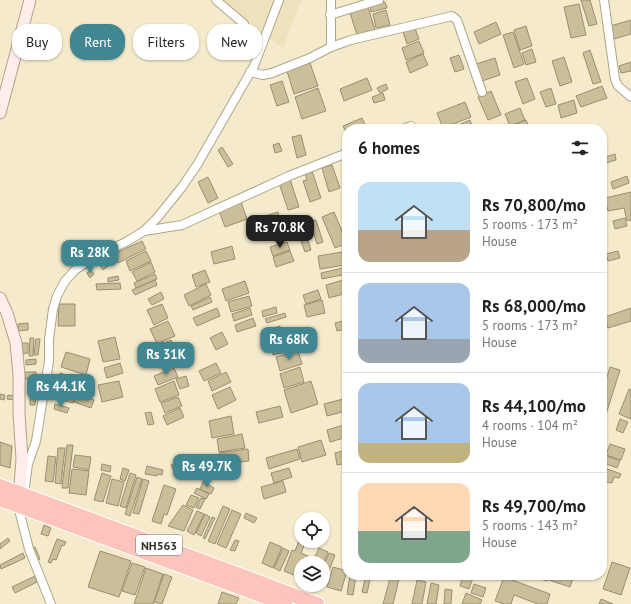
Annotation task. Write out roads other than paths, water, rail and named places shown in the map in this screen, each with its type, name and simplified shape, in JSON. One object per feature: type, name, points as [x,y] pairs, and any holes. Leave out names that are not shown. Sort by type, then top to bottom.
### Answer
[{"type":"highway","name":"NH563","points":[[0,486],[21,498],[284,604]]},
{"type":"highway","name":"NH563","points":[[0,499],[21,498],[317,604]]},
{"type":"street","points":[[0,113],[30,0]]},
{"type":"street","points":[[216,0],[244,24]]},
{"type":"street","points":[[21,498],[28,464],[36,441],[49,361],[49,339],[53,309],[57,296],[65,282],[75,270],[94,257],[126,242],[144,231],[157,218],[182,187],[197,165],[250,72],[279,0]]},
{"type":"street","points":[[330,47],[331,0]]},
{"type":"street","points":[[330,15],[380,0]]},
{"type":"street","points":[[604,0],[615,79],[618,86],[631,97]]},
{"type":"street","points":[[250,72],[263,75],[272,73],[310,58],[330,47],[351,40],[452,16],[457,20],[482,92]]},
{"type":"street","points":[[144,231],[182,225],[289,176],[342,155]]},
{"type":"street","points":[[0,298],[7,313],[16,343],[19,375],[19,413],[22,459],[20,480],[21,498],[29,549],[51,604]]}]
